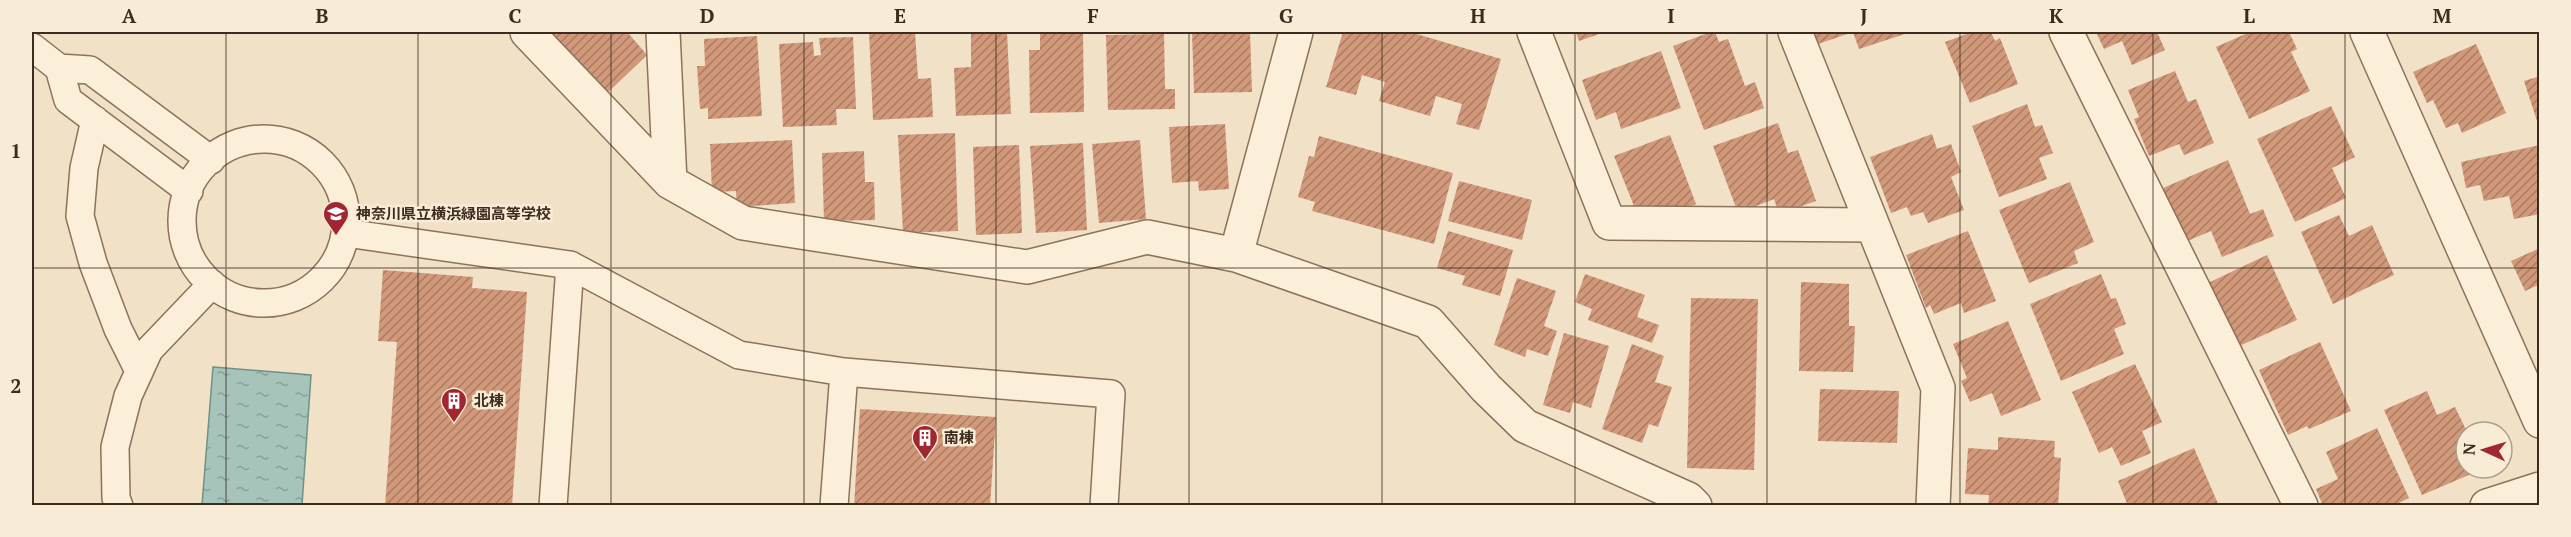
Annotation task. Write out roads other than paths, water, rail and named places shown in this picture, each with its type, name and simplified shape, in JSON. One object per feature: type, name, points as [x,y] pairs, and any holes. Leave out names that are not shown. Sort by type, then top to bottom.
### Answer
[{"type":"street","points":[[527,32],[670,182],[743,223],[1027,267],[1147,237],[1236,255],[1428,322],[1486,388],[1525,426],[1688,500],[1695,506]]},
{"type":"street","points":[[663,32],[670,182]]},
{"type":"street","points":[[1236,255],[1296,32]]},
{"type":"street","points":[[1534,32],[1610,223],[1872,225]]},
{"type":"street","points":[[1795,32],[1938,388],[1933,506]]},
{"type":"street","points":[[2066,32],[2301,506]]},
{"type":"street","points":[[2375,34],[2540,421]]},
{"type":"street","points":[[2487,506],[2540,489]]},
{"type":"lane","points":[[32,46],[59,68],[68,100],[189,191]]},
{"type":"lane","points":[[59,68],[90,70],[211,160]]},
{"type":"lane","points":[[94,120],[84,168],[80,216],[93,263],[118,329],[139,371]]},
{"type":"lane","points":[[275,139],[302,147],[318,158],[340,188],[347,216],[346,233],[331,271],[306,293],[273,304],[243,302],[219,291],[193,265],[183,238],[182,212],[189,191],[193,179],[220,151],[244,140],[275,139]]},
{"type":"lane","points":[[346,233],[570,265],[739,355],[844,372],[1111,394],[1104,506]]},
{"type":"lane","points":[[554,506],[570,265]]},
{"type":"lane","points":[[119,506],[116,498],[115,447],[128,396],[149,350],[212,284]]},
{"type":"lane","points":[[834,506],[844,372]]},
{"type":"water","points":[[213,367],[311,375],[302,505],[202,505]]},
{"type":"place","name":"神奈川県立横浜緑園高等学校","points":[[336,237]]},
{"type":"place","name":"北棟","points":[[454,424]]},
{"type":"place","name":"南棟","points":[[925,461]]}]
